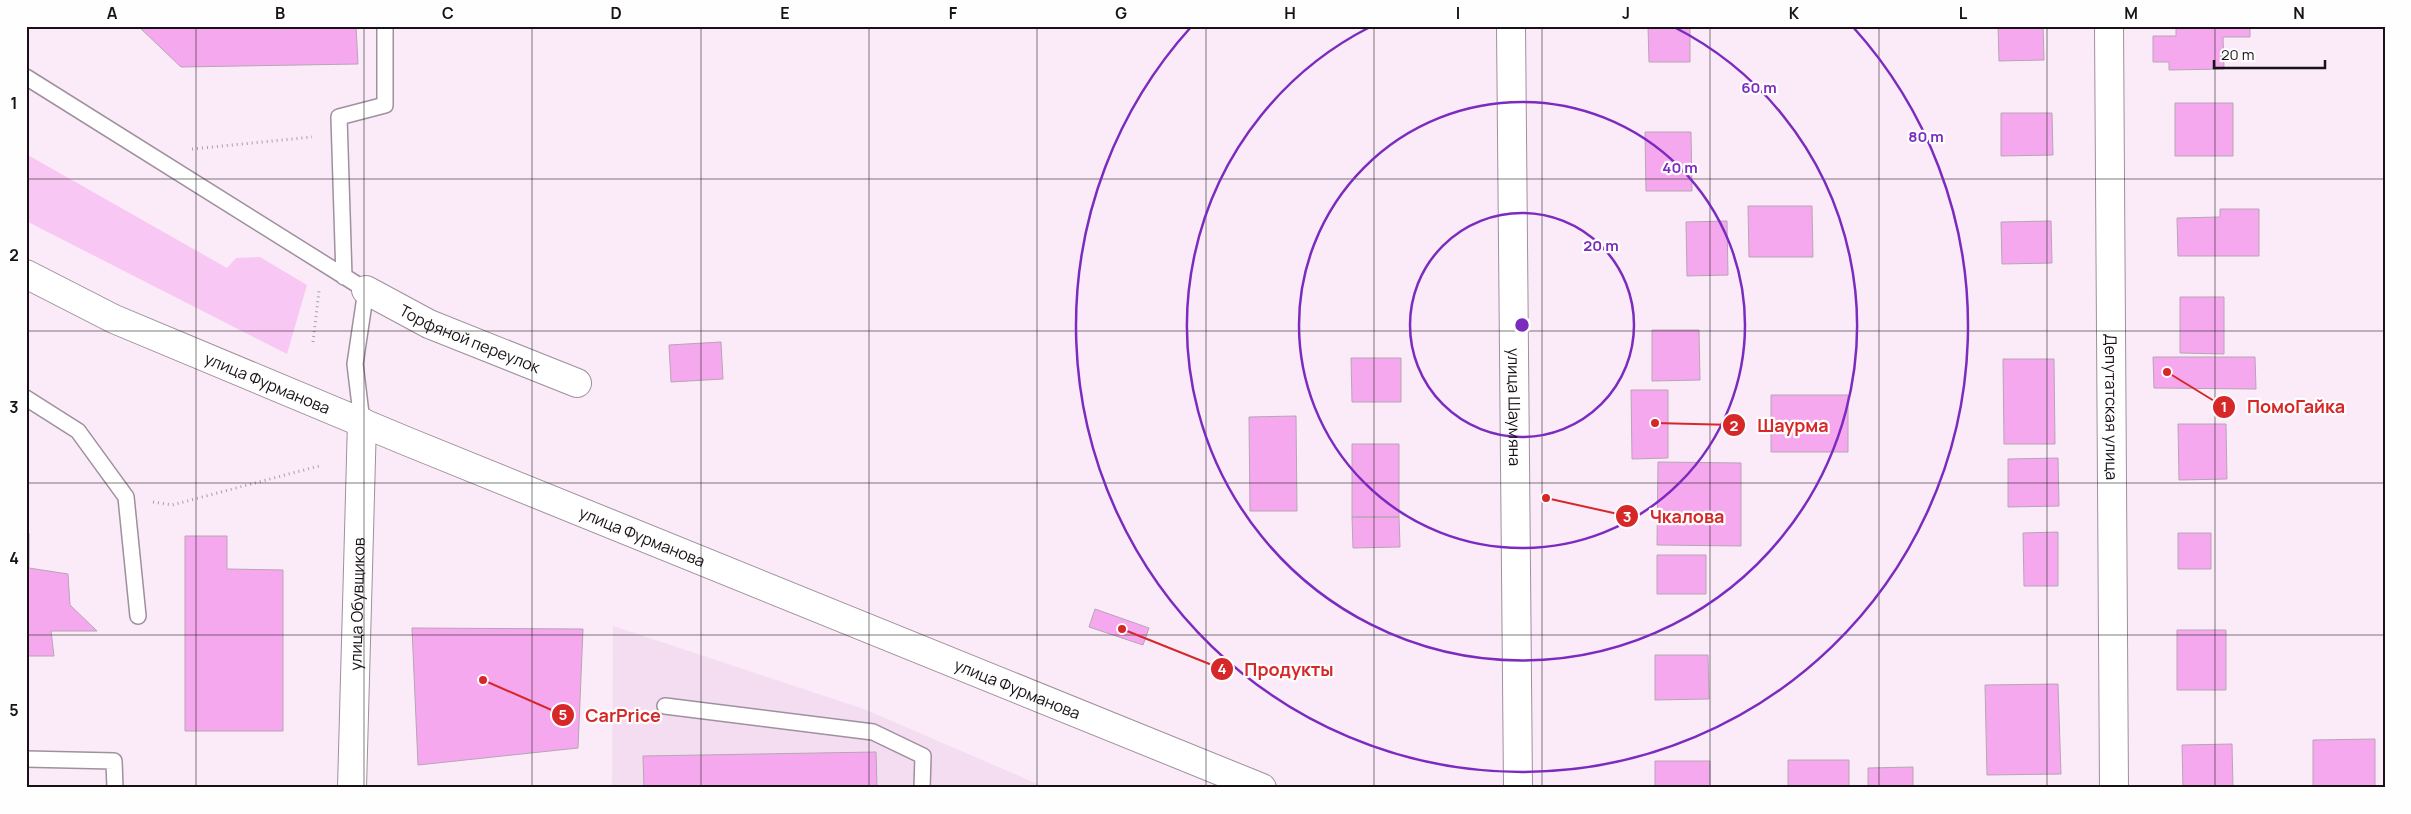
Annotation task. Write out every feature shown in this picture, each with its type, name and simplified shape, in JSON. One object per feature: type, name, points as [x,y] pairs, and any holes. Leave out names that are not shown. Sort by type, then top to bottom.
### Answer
[{"type":"street","name":"улица Шаумяна","points":[[1511,26],[1518,788]]},
{"type":"street","name":"Депутатская улица","points":[[2109,26],[2114,788]]},
{"type":"street","name":"улица Фурманова","points":[[26,274],[114,319],[362,422],[1262,788]]},
{"type":"street","name":"Торфяной переулок","points":[[355,283],[429,324],[577,383]]},
{"type":"street","name":"улица Обувщиков","points":[[352,788],[362,422]]},
{"type":"lane","points":[[362,422],[356,364],[355,283],[339,118],[386,105],[385,26]]},
{"type":"lane","points":[[26,77],[355,283]]},
{"type":"lane","points":[[26,398],[78,431],[126,497],[138,616]]},
{"type":"lane","points":[[665,706],[873,732],[924,756],[922,788]]},
{"type":"lane","points":[[26,759],[114,761],[115,788]]},
{"type":"path","points":[[191,149],[340,134]]},
{"type":"path","points":[[126,497],[172,505],[319,466]]},
{"type":"shaded area","points":[[26,154],[227,268],[236,258],[260,257],[307,285],[287,354],[26,221]]},
{"type":"shaded area","points":[[613,626],[864,709],[1047,788],[612,788]]},
{"type":"building","points":[[138,26],[356,26],[358,64],[181,67]]},
{"type":"building","points":[[1648,26],[1690,26],[1690,62],[1649,62]]},
{"type":"building","points":[[1998,26],[2043,26],[2044,60],[1999,61]]},
{"type":"building","points":[[2176,26],[2250,26],[2250,37],[2223,37],[2224,69],[2169,70],[2169,62],[2153,62],[2153,36],[2176,36]]},
{"type":"building","points":[[2175,103],[2233,103],[2233,156],[2175,156]]},
{"type":"building","points":[[2001,113],[2052,113],[2053,155],[2001,156]]},
{"type":"building","points":[[1645,132],[1691,132],[1692,191],[1646,191]]},
{"type":"building","points":[[1748,206],[1812,206],[1813,257],[1749,257]]},
{"type":"building","points":[[2220,209],[2259,209],[2259,256],[2178,256],[2177,218],[2220,217]]},
{"type":"building","points":[[1727,221],[1728,275],[1687,276],[1686,222]]},
{"type":"building","points":[[2051,221],[2052,263],[2002,264],[2001,222]]},
{"type":"building","points":[[2180,297],[2224,297],[2224,354],[2180,353]]},
{"type":"building","points":[[1652,330],[1699,330],[1700,380],[1652,381]]},
{"type":"building","points":[[721,342],[723,379],[671,382],[669,345]]},
{"type":"building","points":[[2153,357],[2255,357],[2256,389],[2154,388]]},
{"type":"building","points":[[1351,358],[1401,358],[1401,402],[1352,402]]},
{"type":"building","points":[[2003,359],[2054,359],[2055,444],[2004,444]]},
{"type":"building","points":[[1631,390],[1668,390],[1668,458],[1632,459]]},
{"type":"building","points":[[1771,395],[1848,395],[1848,452],[1771,452]]},
{"type":"building","points":[[1296,416],[1297,511],[1250,511],[1249,417]]},
{"type":"building","points":[[2178,424],[2226,424],[2227,479],[2179,480]]},
{"type":"building","points":[[1352,444],[1399,444],[1399,517],[1352,517]]},
{"type":"building","points":[[2058,458],[2059,506],[2008,507],[2008,459]]},
{"type":"building","points":[[1658,462],[1741,463],[1741,546],[1657,545]]},
{"type":"building","points":[[1352,517],[1399,517],[1400,547],[1353,548]]},
{"type":"building","points":[[2058,532],[2058,586],[2024,586],[2023,533]]},
{"type":"building","points":[[26,533],[29,533],[29,568],[68,574],[70,605],[97,631],[51,631],[54,656],[26,656]]},
{"type":"building","points":[[2178,533],[2211,533],[2211,569],[2178,569]]},
{"type":"building","points":[[185,536],[227,536],[227,569],[283,570],[283,731],[185,731]]},
{"type":"building","points":[[1657,555],[1706,555],[1706,594],[1657,594]]},
{"type":"building","points":[[1095,609],[1149,628],[1143,645],[1089,627]]},
{"type":"building","points":[[412,628],[583,629],[578,748],[418,765]]},
{"type":"building","points":[[2177,630],[2226,630],[2226,690],[2177,690]]},
{"type":"building","points":[[1655,655],[1708,655],[1709,699],[1655,700]]},
{"type":"building","points":[[2058,684],[2061,774],[1987,775],[1985,685]]},
{"type":"building","points":[[2375,739],[2375,788],[2313,788],[2313,740]]},
{"type":"building","points":[[2232,744],[2233,788],[2183,788],[2182,745]]},
{"type":"building","points":[[876,752],[877,788],[644,788],[643,756]]},
{"type":"building","points":[[1788,760],[1849,760],[1849,788],[1788,788]]},
{"type":"building","points":[[1655,761],[1710,761],[1710,788],[1655,788]]},
{"type":"building","points":[[1913,767],[1913,788],[1868,788],[1868,768]]},
{"type":"place","name":"ПомоГайка","points":[[2167,372]]},
{"type":"place","name":"Шаурма","points":[[1655,423]]},
{"type":"place","name":"Чкалова","points":[[1546,498]]},
{"type":"place","name":"Продукты","points":[[1122,629]]},
{"type":"place","name":"CarPrice","points":[[483,680]]}]
